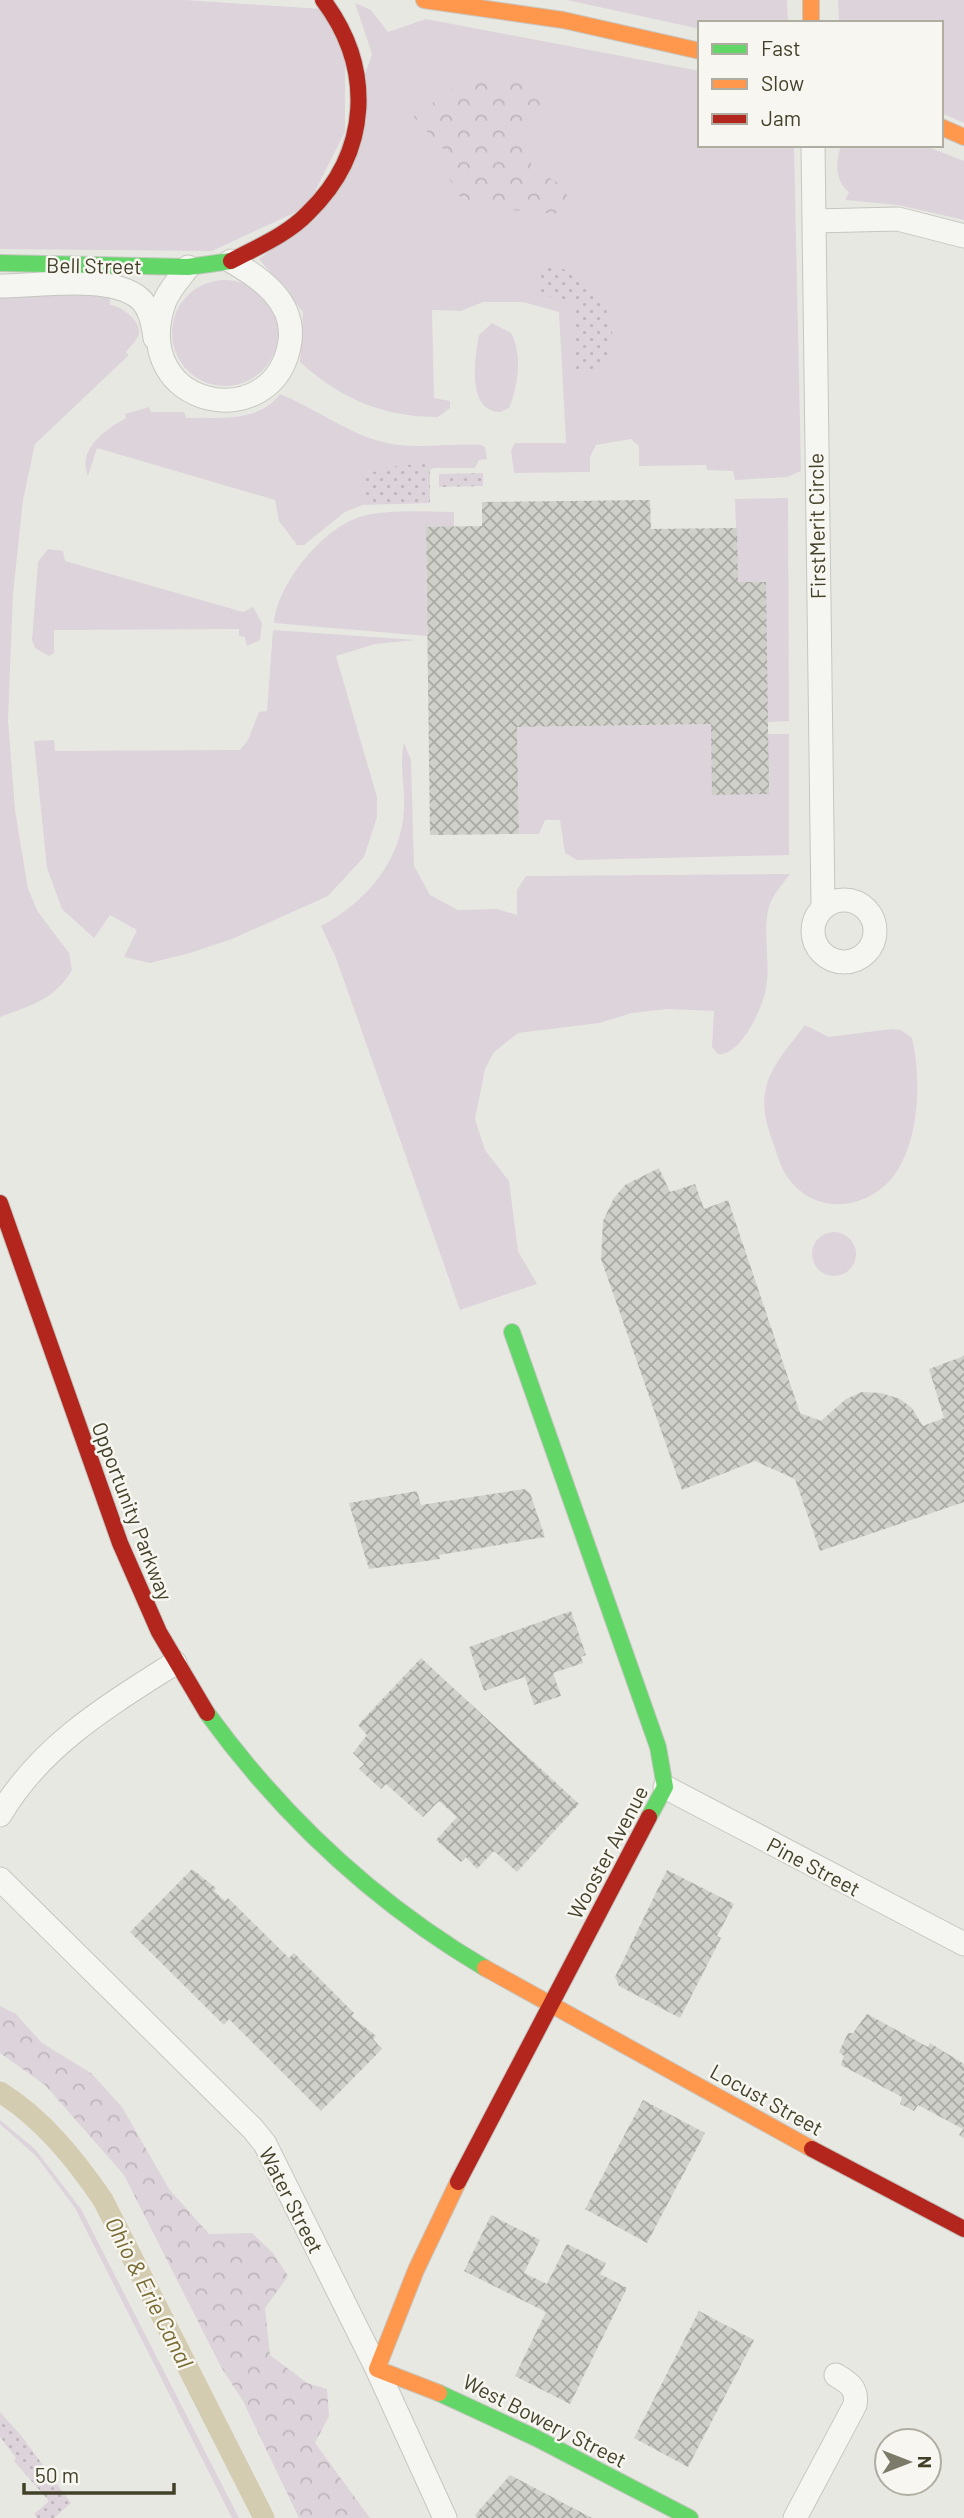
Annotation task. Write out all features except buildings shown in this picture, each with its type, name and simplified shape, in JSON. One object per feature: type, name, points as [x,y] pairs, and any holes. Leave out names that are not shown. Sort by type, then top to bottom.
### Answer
[{"type":"main road","points":[[231,261],[293,227],[308,214],[334,182],[350,151],[358,120],[358,74],[337,15],[323,0]]},
{"type":"main road","points":[[424,0],[481,5],[633,32],[698,50]]},
{"type":"main road","points":[[811,0],[811,21]]},
{"type":"main road","points":[[943,128],[964,137]]},
{"type":"main road","name":"Bell Street","points":[[0,263],[188,267],[231,261]]},
{"type":"main road","name":"Opportunity Parkway","points":[[0,1203],[113,1530],[175,1663],[242,1758],[311,1834],[377,1891],[449,1945],[551,2005]]},
{"type":"main road","name":"Wooster Avenue","points":[[377,2370],[422,2258],[665,1787],[658,1746],[512,1332]]},
{"type":"main road","name":"Locust Street","points":[[551,2005],[755,2119],[964,2230]]},
{"type":"main road","name":"West Bowery Street","points":[[377,2370],[435,2389],[486,2412],[690,2518]]},
{"type":"street","name":"FirstMerit Circle","points":[[813,147],[822,907]]},
{"type":"street","points":[[814,221],[898,219],[964,236]]},
{"type":"street","name":"Bell Street","points":[[0,286],[76,284],[118,288],[140,299],[151,315],[156,343],[169,373],[181,385],[195,394],[214,400],[251,396],[278,376],[286,361],[290,338],[285,308],[257,275],[231,261]]},
{"type":"street","points":[[156,343],[164,301],[188,267]]},
{"type":"street","points":[[0,1815],[27,1776],[73,1731],[175,1663]]},
{"type":"street","name":"Pine Street","points":[[665,1787],[964,1944]]},
{"type":"street","name":"Water Street","points":[[0,1879],[253,2129],[275,2160],[377,2370],[444,2518]]},
{"type":"street","points":[[795,2518],[855,2405],[856,2392],[836,2375]]},
{"type":"green space","points":[[0,0],[185,0],[322,9],[345,57],[345,132],[307,207],[212,251],[0,249]]},
{"type":"green space","points":[[567,0],[787,0],[788,21],[698,21],[698,29]]},
{"type":"green space","points":[[838,0],[964,0],[964,123],[943,114],[943,21],[839,21]]},
{"type":"green space","points":[[355,3],[371,10],[388,32],[426,19],[698,71],[698,147],[794,147],[801,471],[787,477],[735,480],[733,471],[707,470],[706,465],[639,466],[639,446],[631,439],[596,445],[590,457],[590,472],[514,473],[511,450],[515,443],[566,443],[559,312],[523,302],[483,302],[461,311],[432,310],[434,398],[450,401],[450,408],[438,417],[399,414],[364,403],[331,386],[300,362],[303,312],[259,259],[317,217],[372,54]]},
{"type":"green space","points":[[475,79],[531,79],[544,85],[541,106],[520,125],[521,137],[526,156],[531,163],[544,175],[564,186],[569,202],[555,214],[466,206],[450,180],[444,150],[414,117],[414,112],[422,111],[454,87]]},
{"type":"green space","points":[[841,147],[928,147],[964,161],[964,220],[898,205],[845,200],[849,192],[839,177]]},
{"type":"green space","points":[[543,268],[575,273],[588,283],[607,310],[612,341],[608,354],[598,366],[581,373],[573,369],[576,303],[540,294],[535,274]]},
{"type":"green space","points":[[225,280],[245,284],[263,295],[274,313],[278,333],[274,353],[263,371],[245,382],[225,386],[205,382],[187,371],[176,353],[172,333],[176,313],[187,295],[205,284]]},
{"type":"green space","points":[[0,292],[109,293],[110,305],[129,314],[139,332],[126,352],[129,355],[35,444],[23,500],[13,594],[8,720],[15,810],[28,889],[38,912],[69,953],[72,970],[50,995],[0,1017]]},
{"type":"green space","points":[[492,323],[511,333],[518,361],[517,380],[509,408],[500,412],[489,410],[482,403],[475,381],[479,335]]},
{"type":"green space","points":[[280,394],[367,437],[409,446],[481,445],[485,447],[487,459],[479,460],[475,468],[434,468],[434,463],[366,474],[366,501],[363,505],[345,512],[304,545],[297,545],[279,521],[275,500],[97,448],[88,476],[86,457],[90,449],[110,428],[126,418],[125,414],[149,407],[151,412],[184,412],[186,418],[225,418],[261,410]]},
{"type":"green space","points":[[434,463],[434,468],[430,470],[430,503],[363,505],[366,501],[366,474],[396,466]]},
{"type":"green space","points":[[483,473],[483,486],[439,487],[439,474]]},
{"type":"green space","points":[[788,498],[789,721],[768,722],[738,582],[735,499]]},
{"type":"green space","points":[[385,512],[454,512],[454,527],[426,527],[427,636],[274,623],[277,608],[293,575],[318,544],[333,531],[363,516]]},
{"type":"green space","points":[[48,549],[63,551],[65,561],[243,612],[253,607],[262,623],[260,640],[247,646],[245,637],[239,636],[239,629],[54,630],[54,653],[49,656],[35,648],[32,640],[38,562]]},
{"type":"green space","points":[[273,630],[416,640],[375,644],[336,656],[377,797],[377,817],[364,857],[328,896],[232,939],[150,963],[124,957],[137,930],[110,915],[94,938],[62,909],[47,868],[34,741],[54,740],[55,751],[240,750],[248,740],[259,712],[267,711]]},
{"type":"green space","points":[[711,724],[768,734],[789,734],[789,855],[577,860],[565,853],[560,820],[545,820],[539,834],[519,834],[517,727]]},
{"type":"green space","points":[[404,743],[411,760],[414,866],[430,895],[458,910],[497,909],[517,915],[517,890],[526,876],[790,874],[769,907],[764,998],[749,1030],[734,1048],[726,1053],[718,1054],[712,1047],[714,1011],[668,1009],[632,1013],[599,1023],[518,1033],[494,1052],[485,1069],[475,1119],[485,1150],[509,1181],[518,1251],[537,1284],[460,1310],[336,958],[321,926],[366,893],[388,863],[396,846],[404,808]]},
{"type":"green space","points":[[805,1025],[829,1037],[891,1029],[901,1030],[912,1038],[917,1070],[917,1104],[911,1138],[899,1168],[889,1181],[864,1199],[834,1204],[805,1194],[792,1183],[781,1165],[767,1124],[764,1103],[772,1071]]},
{"type":"green space","points":[[834,1232],[850,1238],[856,1254],[850,1270],[834,1276],[818,1270],[812,1254],[818,1238]]},
{"type":"green space","points":[[0,2006],[16,2014],[42,2043],[91,2073],[122,2107],[169,2189],[209,2234],[252,2233],[273,2253],[288,2276],[265,2308],[270,2355],[307,2383],[327,2389],[329,2416],[315,2443],[370,2518],[299,2518],[243,2401],[221,2367],[124,2175],[45,2085],[0,2053]]},
{"type":"green space","points":[[0,2120],[35,2149],[81,2209],[239,2518],[232,2518],[75,2208],[36,2156],[0,2124]]},
{"type":"green space","points":[[0,2412],[20,2434],[71,2503],[54,2518],[37,2518],[34,2514],[49,2501],[14,2461],[16,2458],[0,2437]]},
{"type":"waterway","name":"Ohio & Erie Canal","points":[[0,2092],[44,2127],[103,2200],[264,2518]]},
{"type":"traffic: fast","points":[[0,263],[188,267],[231,261]]},
{"type":"traffic: fast","points":[[512,1332],[658,1747],[665,1787],[649,1817]]},
{"type":"traffic: fast","points":[[207,1713],[267,1787],[333,1855],[406,1915],[485,1968]]},
{"type":"traffic: fast","points":[[439,2393],[536,2438],[690,2518]]},
{"type":"traffic: slow","points":[[424,0],[563,20],[698,51]]},
{"type":"traffic: slow","points":[[811,0],[811,21]]},
{"type":"traffic: slow","points":[[943,128],[964,137]]},
{"type":"traffic: slow","points":[[485,1968],[812,2149]]},
{"type":"traffic: slow","points":[[439,2393],[377,2369],[416,2270],[458,2182]]},
{"type":"traffic: jam","points":[[231,261],[281,234],[308,213],[329,189],[344,164],[354,137],[358,109],[357,81],[351,53],[340,26],[323,0]]},
{"type":"traffic: jam","points":[[0,1203],[120,1543],[159,1632],[207,1713]]},
{"type":"traffic: jam","points":[[458,2182],[649,1817]]},
{"type":"traffic: jam","points":[[812,2149],[964,2229]]}]
